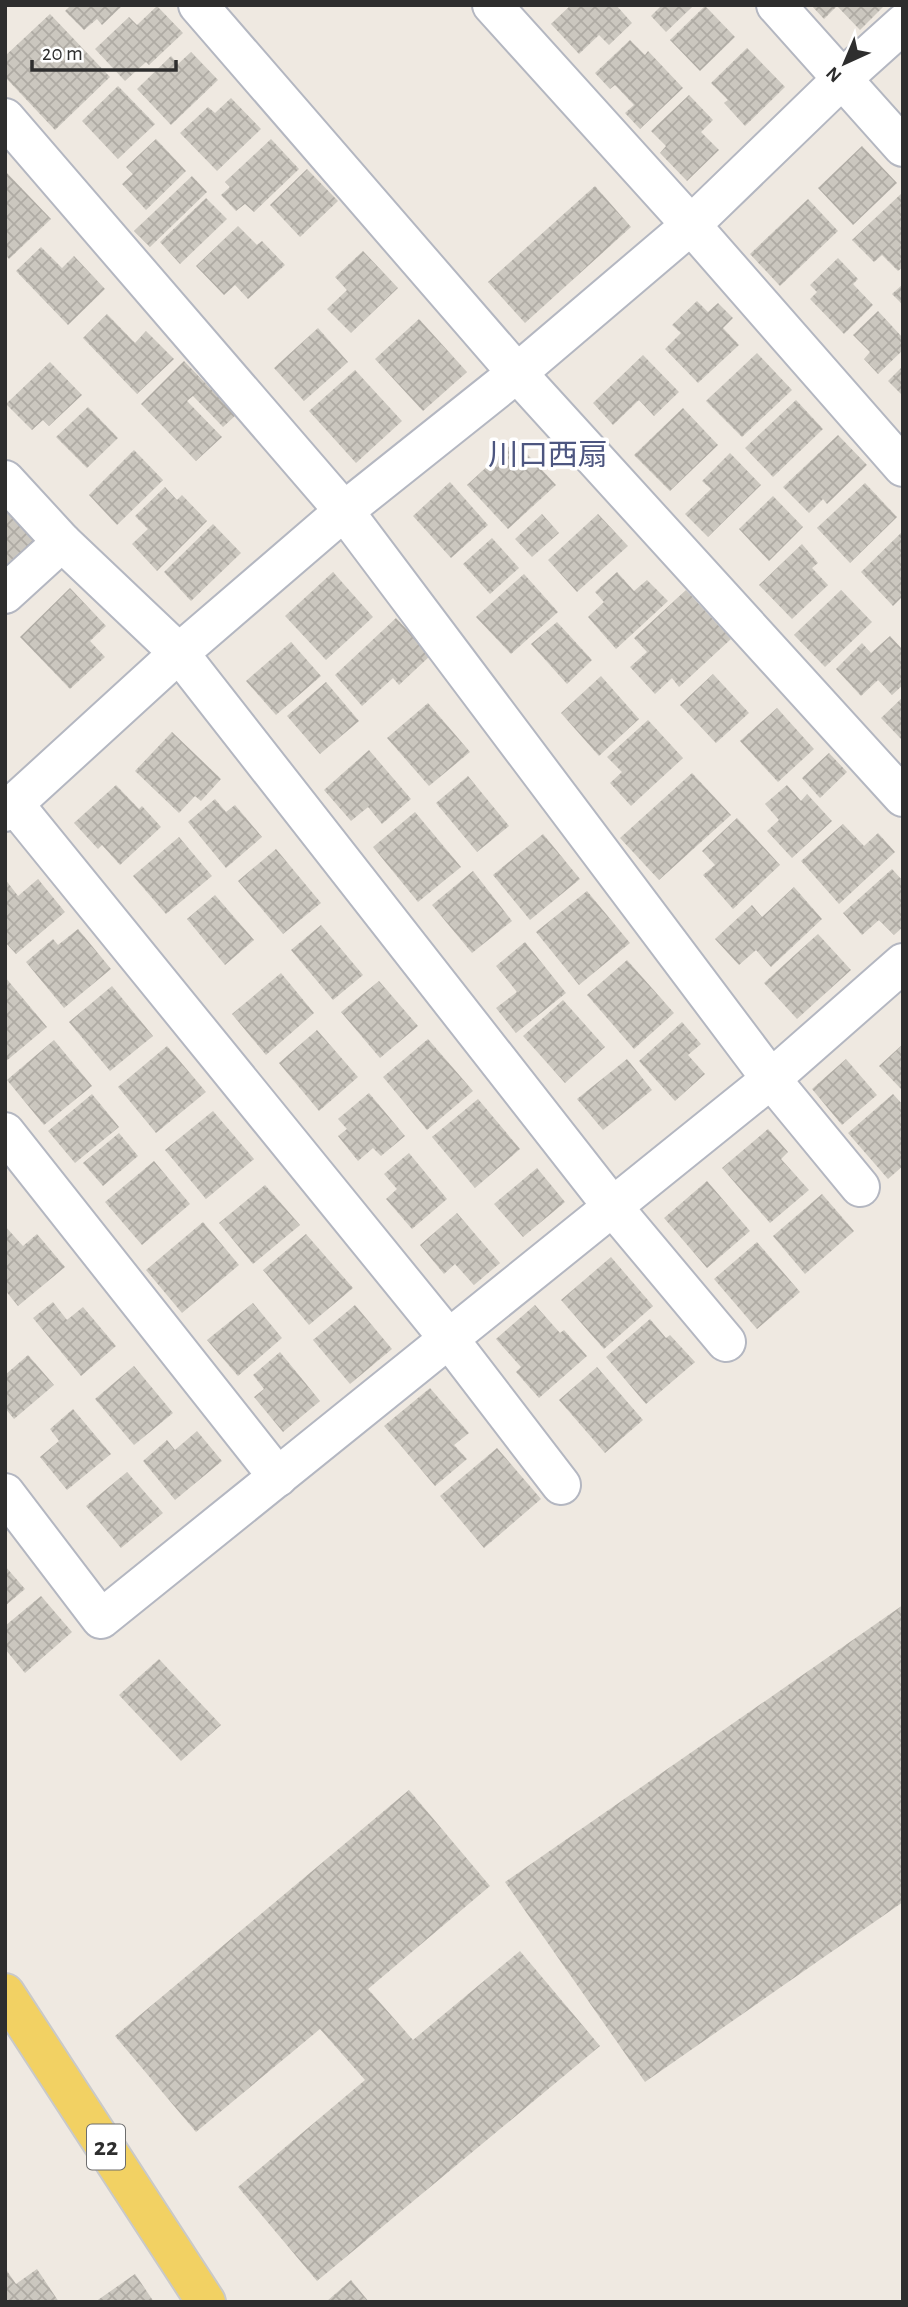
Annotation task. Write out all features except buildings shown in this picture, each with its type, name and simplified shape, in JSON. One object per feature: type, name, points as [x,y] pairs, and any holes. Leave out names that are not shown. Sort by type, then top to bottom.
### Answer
[{"type":"main road","name":"22","points":[[5,1993],[206,2302]]},
{"type":"street","points":[[198,5],[517,373],[903,797]]},
{"type":"street","points":[[492,5],[691,225],[903,467]]},
{"type":"street","points":[[776,5],[903,147]]},
{"type":"street","points":[[561,1485],[449,1339],[10,808],[178,653],[344,511],[517,373],[691,225],[903,24]]},
{"type":"street","points":[[5,118],[344,511],[771,1079],[860,1187]]},
{"type":"street","points":[[5,480],[62,541],[178,653],[612,1206],[726,1342]]},
{"type":"street","points":[[5,594],[62,541]]},
{"type":"street","points":[[5,1493],[101,1619],[771,1079],[903,963]]},
{"type":"street","points":[[5,1132],[278,1477]]},
{"type":"district","name":"川口西扇","points":[[548,456]]}]
